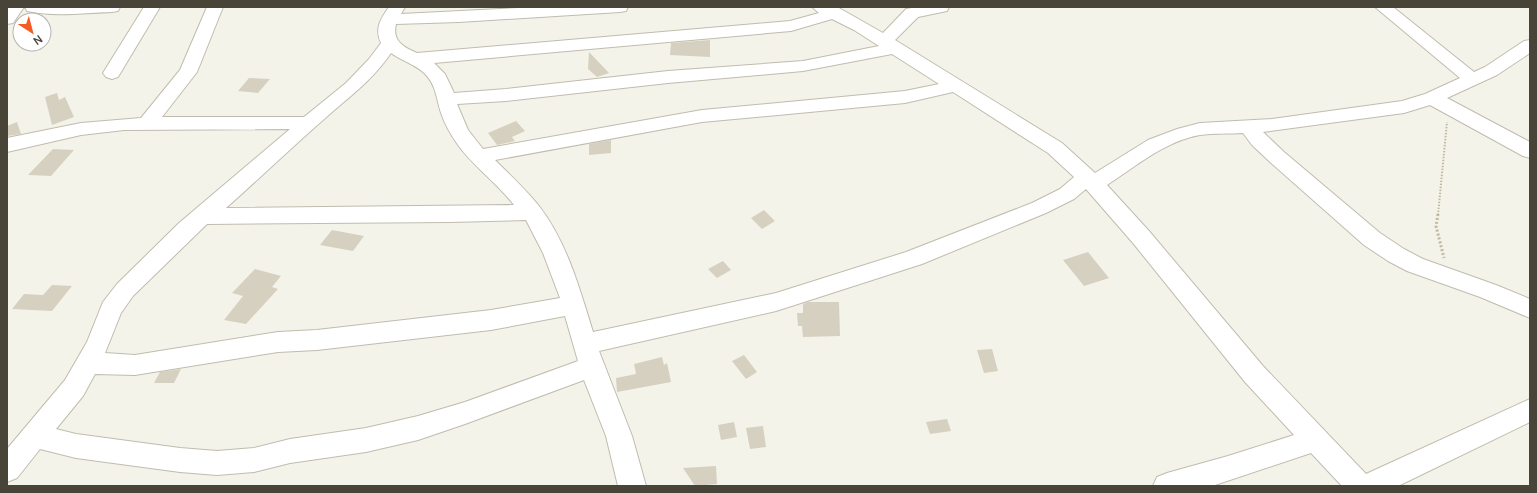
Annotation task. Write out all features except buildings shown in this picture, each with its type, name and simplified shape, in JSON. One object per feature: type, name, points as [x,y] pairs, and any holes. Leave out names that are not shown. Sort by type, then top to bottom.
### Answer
[{"type":"street","points":[[7,19],[16,7]]},
{"type":"street","points":[[32,7],[56,9],[112,7]]},
{"type":"street","points":[[112,73],[122,60],[137,30],[152,7]]},
{"type":"street","points":[[147,124],[188,72],[215,7]]},
{"type":"street","points":[[620,7],[459,17],[393,13],[386,31],[390,43],[435,72],[445,88],[453,120],[477,157],[516,193],[532,212],[554,250],[564,275],[589,355],[619,437],[632,486]]},
{"type":"street","points":[[448,99],[506,95],[668,77],[803,66],[892,33],[912,13],[940,7]]},
{"type":"street","points":[[1383,7],[1472,80]]},
{"type":"street","points":[[414,59],[791,26],[824,18],[826,10],[892,33],[955,86],[1055,148],[1090,181],[1141,236],[1254,374],[1360,486]]},
{"type":"street","points":[[7,470],[34,434],[74,388],[89,363],[111,309],[125,290],[176,239],[273,156],[308,123],[352,87],[375,63],[390,43]]},
{"type":"street","points":[[34,434],[76,446],[180,460],[217,463],[254,460],[290,451],[366,440],[418,428],[465,414],[589,355],[776,302],[914,258],[1039,208],[1155,145],[1177,135],[1200,129],[1248,127],[1314,121],[1438,102],[1472,80],[1491,71],[1530,45]]},
{"type":"street","points":[[477,157],[702,116],[905,97],[955,86]]},
{"type":"street","points":[[1438,102],[1530,151]]},
{"type":"street","points":[[7,145],[81,129],[124,124],[308,123]]},
{"type":"street","points":[[1248,127],[1259,140],[1372,239],[1396,255],[1415,265],[1488,291],[1530,309]]},
{"type":"street","points":[[203,216],[482,215],[532,212]]},
{"type":"street","points":[[89,363],[135,365],[278,342],[317,340],[492,320],[574,305]]},
{"type":"street","points":[[1369,486],[1528,414]]},
{"type":"street","points":[[1167,486],[1228,469],[1315,440]]},
{"type":"path","points":[[1438,102],[1448,118],[1445,131],[1441,192],[1436,226],[1448,276]]}]
